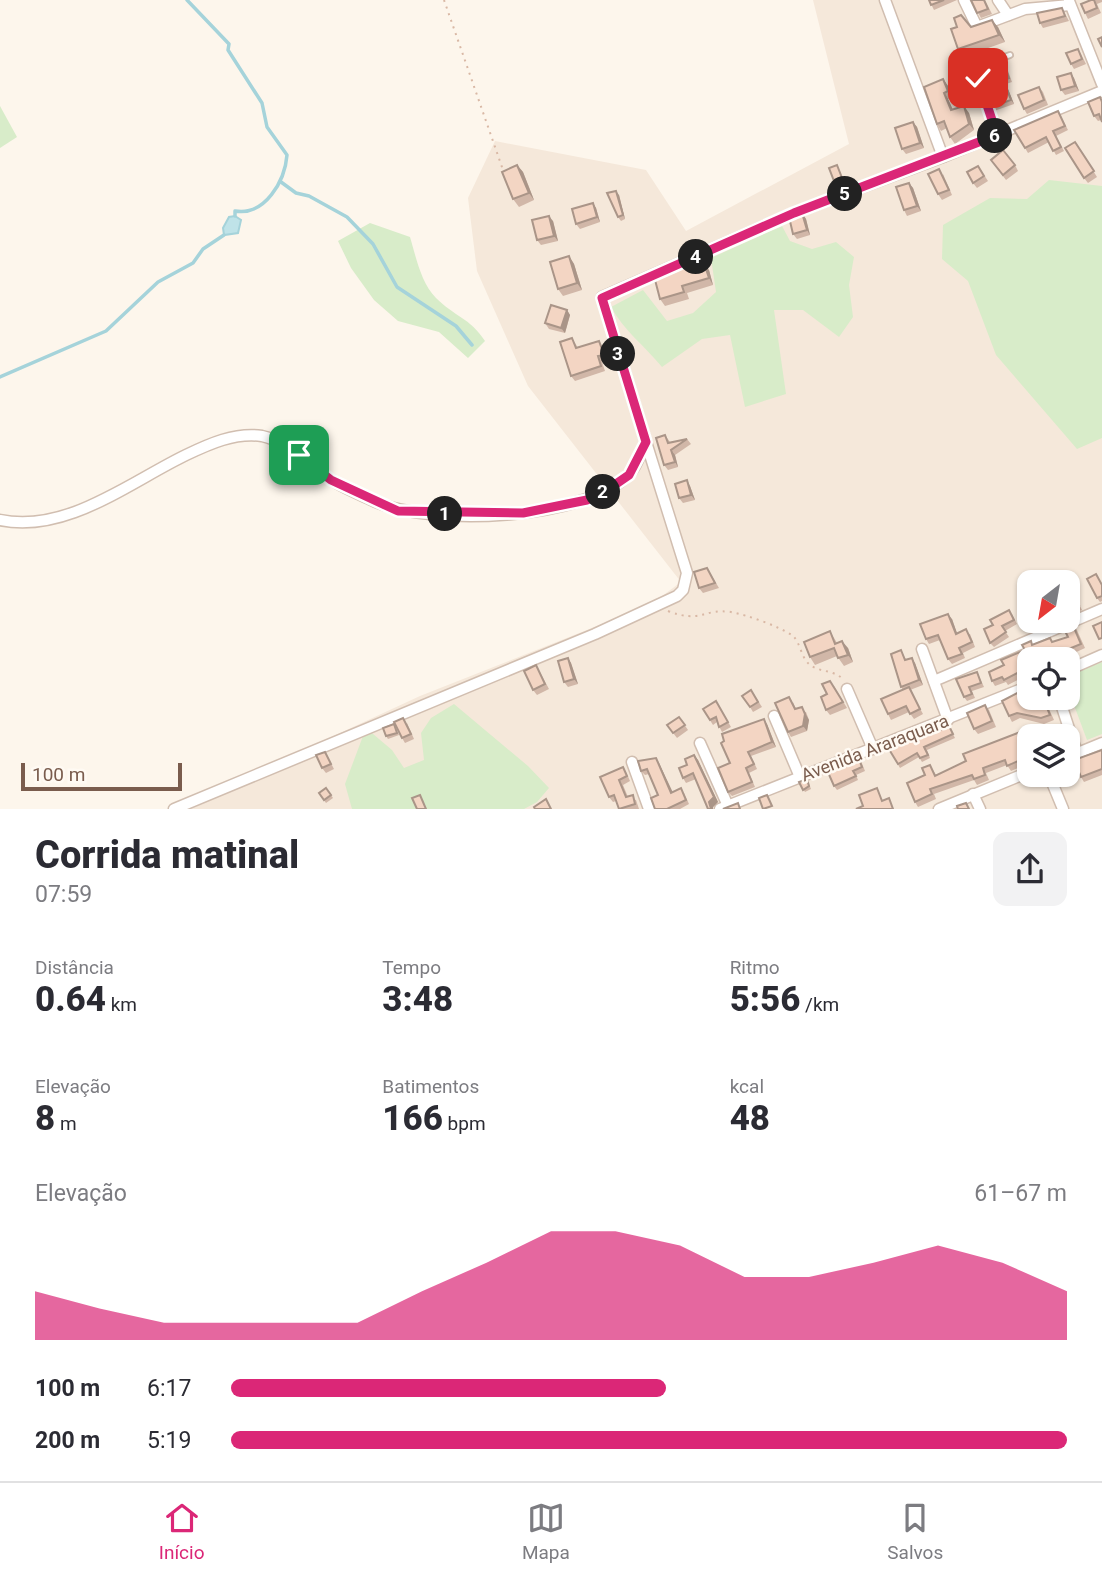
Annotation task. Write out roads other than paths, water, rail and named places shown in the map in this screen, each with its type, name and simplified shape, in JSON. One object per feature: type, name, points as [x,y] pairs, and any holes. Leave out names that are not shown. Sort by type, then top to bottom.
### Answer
[{"type":"street","points":[[885,0],[943,157]]},
{"type":"street","points":[[964,0],[977,27],[1007,15],[1042,6],[1070,3],[1102,84]]},
{"type":"street","points":[[998,0],[1007,15]]},
{"type":"street","points":[[174,809],[657,607],[683,590],[687,573],[602,298],[794,213],[943,157],[1102,92]]},
{"type":"street","points":[[0,520],[31,522],[66,515],[208,444],[237,436],[273,440],[299,455],[331,480],[398,511],[523,513],[587,500],[613,486],[629,475],[646,442]]},
{"type":"street","points":[[934,681],[1102,609]]},
{"type":"street","points":[[922,649],[948,720]]},
{"type":"street","points":[[1080,665],[1102,655]]},
{"type":"street","points":[[847,689],[873,749]]},
{"type":"street","name":"Avenida Araraquara","points":[[724,807],[1017,691]]},
{"type":"street","points":[[774,716],[800,777]]},
{"type":"street","points":[[700,743],[724,807]]},
{"type":"street","points":[[1080,752],[1102,743]]},
{"type":"street","points":[[632,762],[649,809]]},
{"type":"street","points":[[939,809],[1017,777]]},
{"type":"street","points":[[1054,787],[1063,809]]},
{"type":"street","points":[[974,794],[980,809]]},
{"type":"lane","points":[[997,135],[978,78],[980,66],[1010,55]]},
{"type":"water","points":[[235,216],[241,220],[238,233],[224,235],[223,228],[229,217]]},
{"type":"waterway","points":[[187,0],[229,44],[228,50],[262,103],[267,127],[287,155],[282,175],[271,195],[256,208],[235,211],[235,216]]},
{"type":"waterway","points":[[281,182],[296,193],[309,196],[347,217],[373,244],[397,287],[456,326],[472,345]]},
{"type":"waterway","points":[[0,377],[106,331],[158,282],[193,263],[203,249],[224,235]]}]
